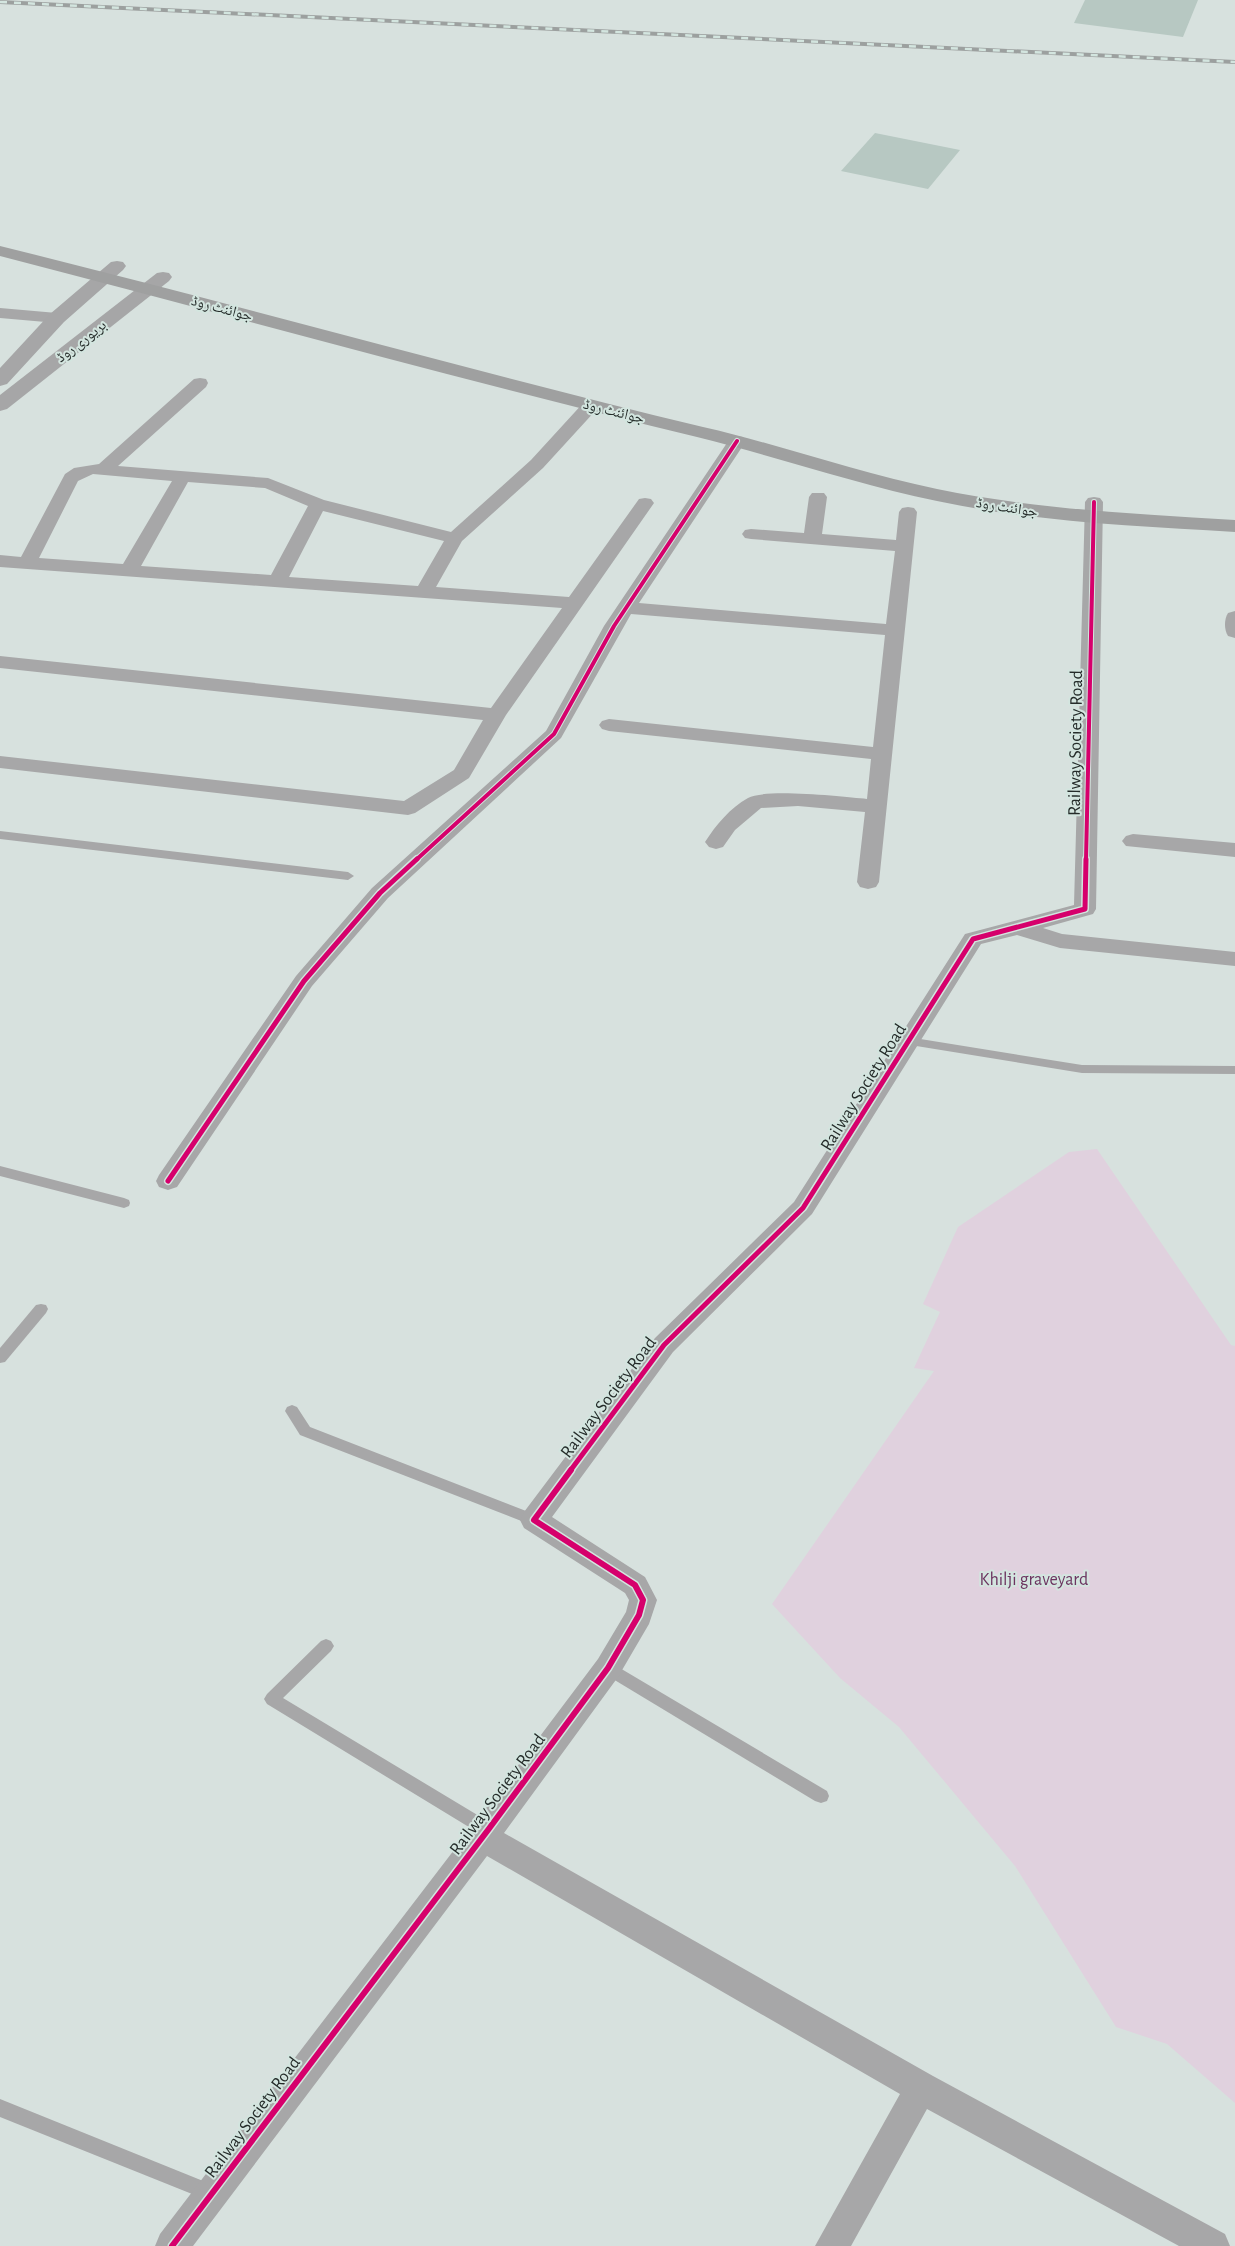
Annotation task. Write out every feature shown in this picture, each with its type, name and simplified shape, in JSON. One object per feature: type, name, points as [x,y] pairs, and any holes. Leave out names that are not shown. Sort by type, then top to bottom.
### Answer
[{"type":"main road","name":"جوائنٹ روڈ","points":[[0,235],[109,272]]},
{"type":"main road","name":"جوائنٹ روڈ","points":[[0,251],[109,272],[613,394],[750,428],[910,473],[1094,510],[1235,526]]},
{"type":"main road","name":"بریوری روڈ","points":[[0,380],[57,318],[109,272]]},
{"type":"main road","name":"جوائنٹ روڈ","points":[[155,283],[591,405],[738,441],[858,476],[940,496],[1016,509],[1235,510]]},
{"type":"main road","name":"بریوری روڈ","points":[[0,405],[155,283]]},
{"type":"street","points":[[0,313],[57,318]]},
{"type":"street","points":[[104,469],[200,382]]},
{"type":"street","points":[[424,592],[455,538],[537,464],[591,405]]},
{"type":"street","points":[[168,1181],[304,980],[380,893],[554,734],[627,608],[738,441]]},
{"type":"street","points":[[27,563],[71,478],[80,472],[93,469],[268,483],[318,504],[455,538]]},
{"type":"street","points":[[129,570],[183,476]]},
{"type":"street","points":[[812,539],[818,497]]},
{"type":"street","points":[[0,762],[408,808],[462,774],[496,715],[645,503]]},
{"type":"street","points":[[277,581],[318,504]]},
{"type":"street","name":"Railway Society Road","points":[[172,2246],[485,1834],[608,1668],[639,1615],[644,1600],[635,1585],[534,1520],[664,1345],[803,1208],[973,939],[1085,908],[1094,510]]},
{"type":"street","points":[[868,882],[908,512]]},
{"type":"street","points":[[751,534],[904,546]]},
{"type":"street","points":[[0,561],[574,603]]},
{"type":"street","points":[[627,608],[895,630]]},
{"type":"street","points":[[1235,617],[1235,632]]},
{"type":"street","points":[[0,662],[496,715]]},
{"type":"street","points":[[609,725],[882,754]]},
{"type":"street","points":[[716,842],[728,825],[756,802],[798,800],[876,806]]},
{"type":"street","points":[[1132,841],[1235,850]]},
{"type":"street","points":[[1018,927],[1060,941],[1235,958]]},
{"type":"street","points":[[485,1834],[921,2088],[1213,2246]]},
{"type":"street","points":[[832,2246],[921,2088]]},
{"type":"lane","points":[[0,835],[348,876]]},
{"type":"lane","points":[[908,1041],[1082,1069],[1235,1070]]},
{"type":"lane","points":[[0,1171],[124,1202]]},
{"type":"lane","points":[[0,1358],[41,1310]]},
{"type":"lane","points":[[292,1411],[305,1431],[534,1520]]},
{"type":"lane","points":[[326,1646],[272,1699],[485,1834]]},
{"type":"lane","points":[[608,1668],[821,1796]]},
{"type":"lane","points":[[0,2108],[212,2193]]},
{"type":"green space","name":"Khilji graveyard","points":[[1097,1149],[1231,1345],[1235,1346],[1235,2103],[1167,2044],[1116,2027],[1015,1866],[899,1727],[840,1678],[772,1604],[934,1371],[914,1368],[940,1312],[923,1304],[958,1227],[1069,1152]]},
{"type":"building","points":[[1085,0],[1198,0],[1183,37],[1074,23]]},
{"type":"building","points":[[875,133],[960,150],[928,189],[841,171]]},
{"type":"railway","points":[[0,2],[1235,62]]},
{"type":"cycle path","points":[[168,1181],[304,981],[380,893],[554,734],[614,626],[737,441]]},
{"type":"cycle path","points":[[172,2246],[488,1830],[608,1668],[639,1615],[643,1600],[635,1585],[534,1520],[664,1345],[803,1208],[973,939],[1085,909],[1094,502]]}]
